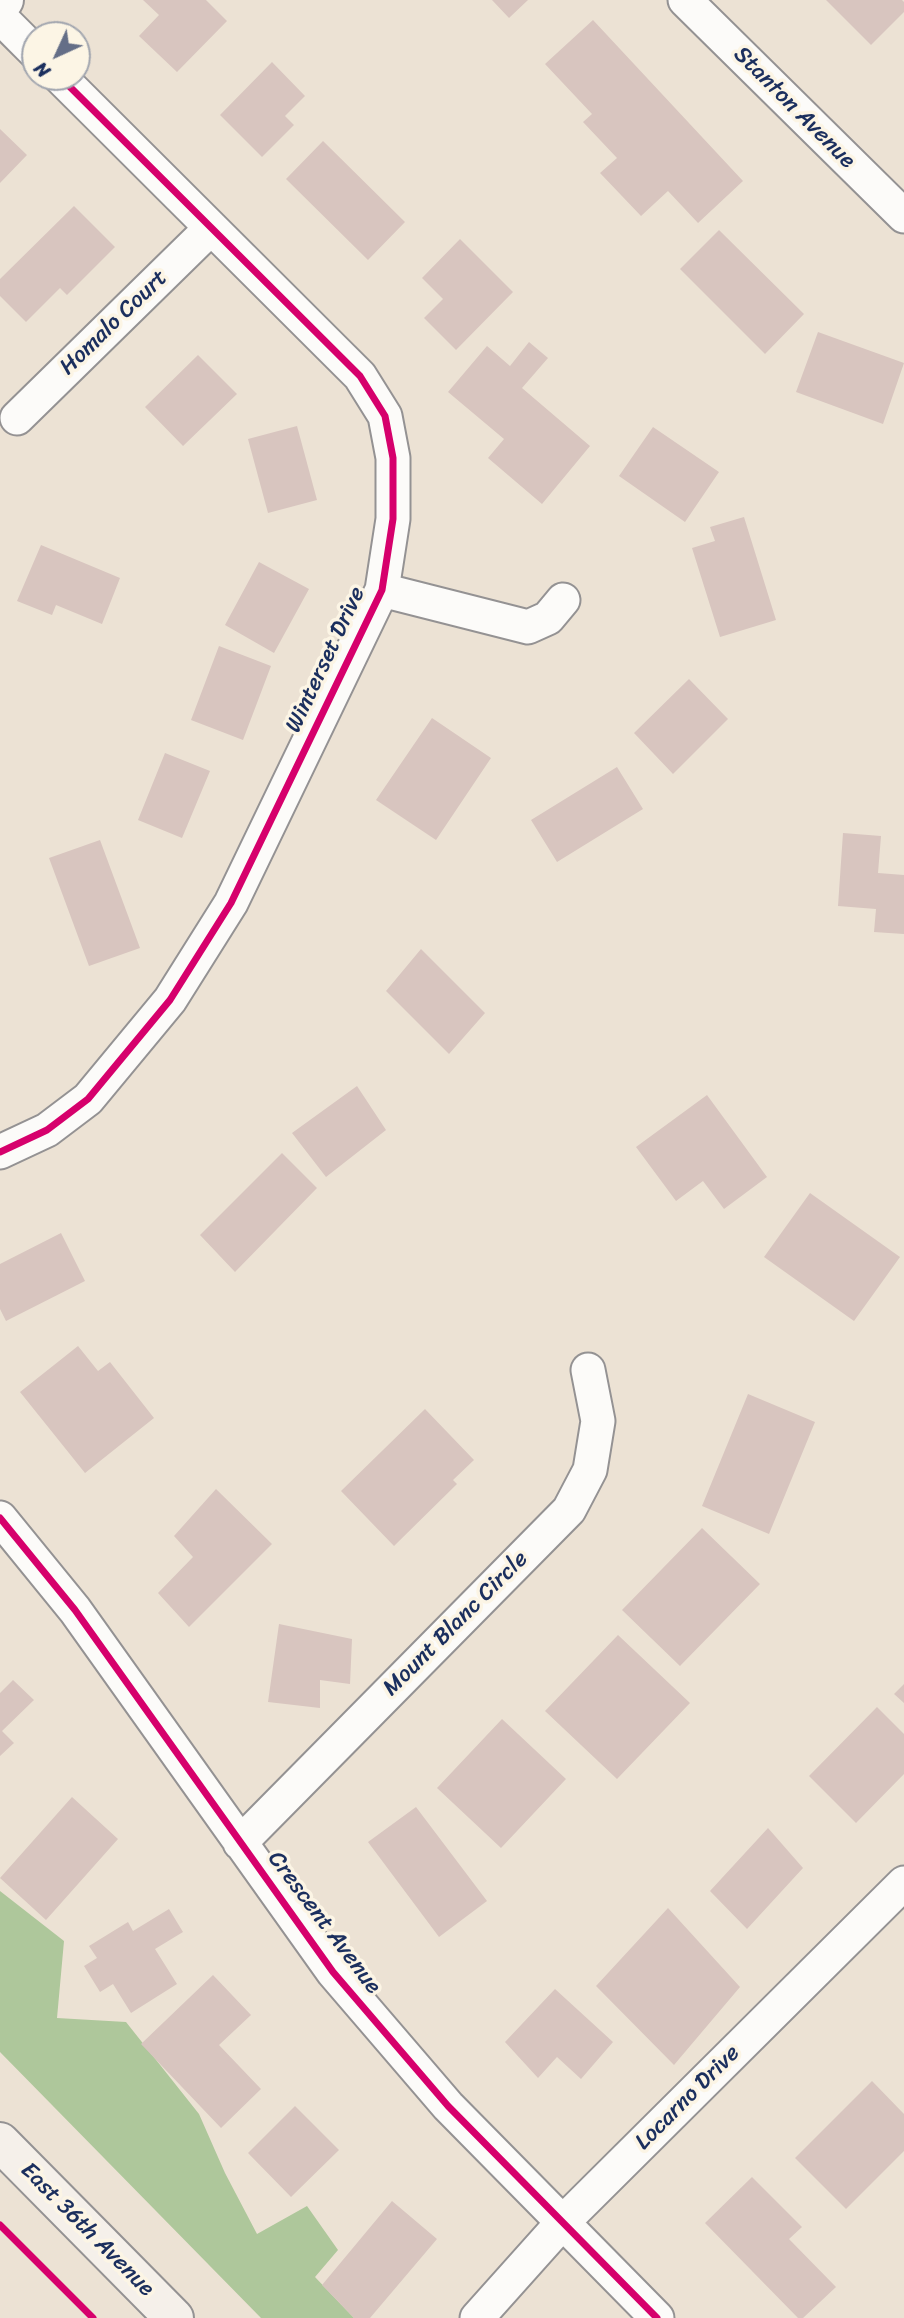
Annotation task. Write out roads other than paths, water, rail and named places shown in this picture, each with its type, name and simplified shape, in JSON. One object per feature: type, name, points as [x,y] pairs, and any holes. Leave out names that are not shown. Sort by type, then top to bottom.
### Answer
[{"type":"main road","name":"East 36th Avenue","points":[[0,2142],[174,2318]]},
{"type":"street","name":"Stanton Avenue","points":[[685,0],[904,216]]},
{"type":"street","points":[[0,17],[21,38]]},
{"type":"street","name":"Winterset Drive","points":[[0,1152],[47,1130],[88,1098],[170,1000],[231,903],[382,590],[393,519],[393,458],[385,415],[360,376],[74,91]]},
{"type":"street","name":"Homalo Court","points":[[17,418],[211,228]]},
{"type":"street","points":[[382,590],[528,627],[548,618],[563,600]]},
{"type":"street","name":"Mount Blanc Circle","points":[[240,1843],[569,1510],[590,1470],[598,1421],[588,1370]]},
{"type":"street","name":"Crescent Avenue","points":[[0,1518],[75,1610],[333,1972],[448,2106],[657,2318]]},
{"type":"street","name":"Locarno Drive","points":[[477,2318],[562,2223],[904,1883]]}]
